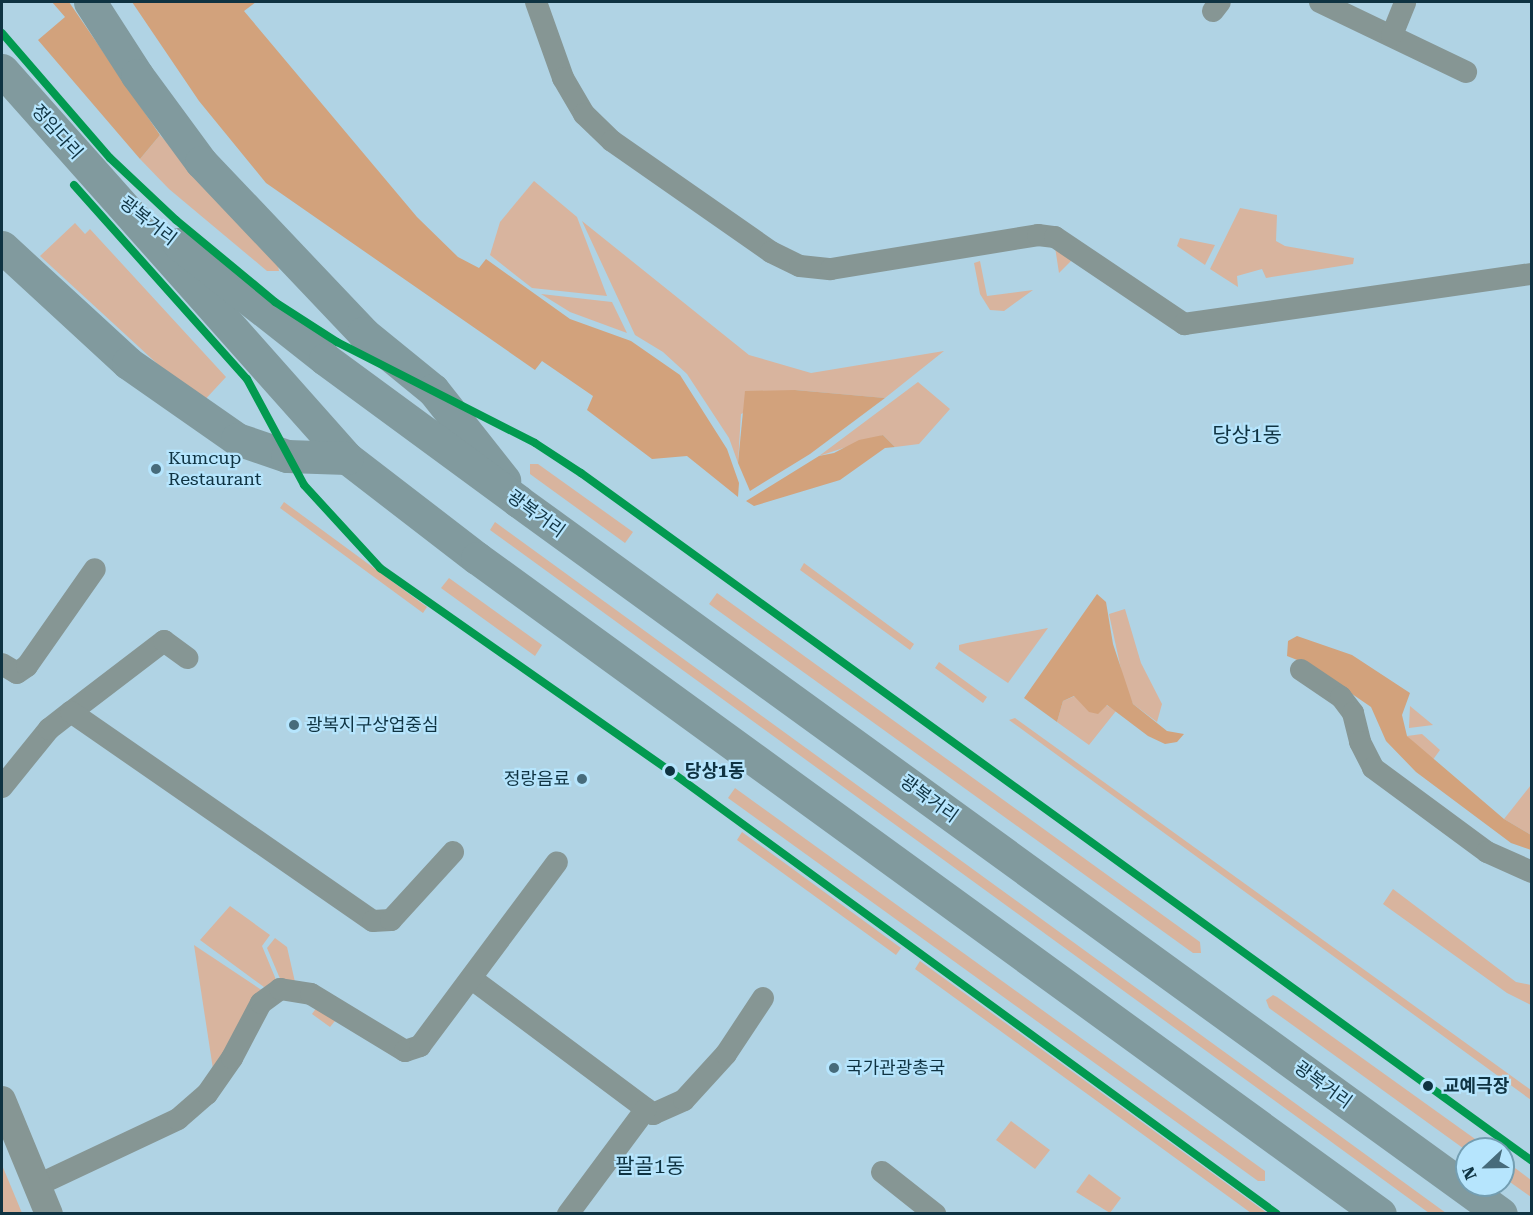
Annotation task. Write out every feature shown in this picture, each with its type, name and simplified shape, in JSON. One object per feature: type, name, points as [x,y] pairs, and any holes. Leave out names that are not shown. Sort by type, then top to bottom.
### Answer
[{"type":"highway","points":[[90,2],[137,75],[201,162],[309,281],[363,333],[433,390],[490,459],[518,501]]},
{"type":"highway","name":"정임다리","points":[[2,70],[113,194]]},
{"type":"highway","name":"광복거리","points":[[113,194],[326,359],[518,501],[1501,1214]]},
{"type":"highway","name":"광복거리","points":[[113,194],[347,458],[486,565],[1365,1209]]},
{"type":"highway","points":[[2,247],[128,363],[237,439],[287,456],[347,458]]},
{"type":"street","points":[[536,2],[563,78],[584,114],[612,141],[771,252],[800,267],[831,269],[1038,235],[1055,237],[1184,324],[1532,274]]},
{"type":"street","points":[[1320,2],[1466,72]]},
{"type":"street","points":[[1392,35],[1406,2]]},
{"type":"street","points":[[2,664],[17,673],[27,666],[95,569]]},
{"type":"street","points":[[2,787],[49,729],[164,641],[187,658]]},
{"type":"street","points":[[1301,670],[1341,697],[1353,713],[1360,742],[1372,768],[1487,852],[1532,872]]},
{"type":"street","points":[[71,712],[373,921],[391,920],[453,852]]},
{"type":"street","points":[[38,1185],[178,1119],[207,1094],[232,1058],[261,1003],[280,989],[311,994],[405,1052],[420,1046],[472,979],[556,862]]},
{"type":"street","points":[[472,979],[653,1114],[684,1100],[726,1054],[763,998]]},
{"type":"street","points":[[2,1100],[50,1214]]},
{"type":"street","points":[[568,1214],[646,1109]]},
{"type":"street","points":[[882,1172],[935,1214]]},
{"type":"shaded area","points":[[52,2],[69,2],[160,135],[140,159],[38,40],[65,17]]},
{"type":"shaded area","points":[[132,2],[256,2],[244,11],[417,217],[458,257],[479,268],[486,259],[570,319],[631,341],[680,375],[727,449],[739,483],[738,497],[687,456],[652,459],[587,410],[593,396],[542,361],[535,370],[266,183],[199,101]]},
{"type":"shaded area","points":[[160,135],[277,261],[279,271],[267,271],[169,189],[140,159]]},
{"type":"shaded area","points":[[534,181],[577,217],[607,296],[532,288],[490,255],[500,222]]},
{"type":"shaded area","points":[[1240,208],[1277,215],[1276,241],[1285,246],[1354,258],[1353,264],[1266,278],[1262,269],[1237,276],[1238,287],[1210,269]]},
{"type":"shaded area","points":[[582,221],[749,355],[811,373],[944,351],[885,398],[795,390],[741,414],[738,463],[729,438],[687,374],[663,352],[635,335]]},
{"type":"shaded area","points":[[75,223],[85,234],[90,229],[226,377],[201,404],[40,256]]},
{"type":"shaded area","points":[[1180,238],[1215,245],[1205,265],[1177,246]]},
{"type":"shaded area","points":[[1055,247],[1073,259],[1059,273]]},
{"type":"shaded area","points":[[980,261],[987,296],[1033,290],[1004,311],[990,310],[980,294],[974,263]]},
{"type":"shaded area","points":[[541,294],[612,302],[627,333],[570,312]]},
{"type":"shaded area","points":[[918,382],[950,409],[919,444],[895,447],[883,435],[819,456]]},
{"type":"shaded area","points":[[795,390],[885,398],[810,454],[750,491],[738,463],[745,391]]},
{"type":"shaded area","points":[[883,435],[895,447],[885,448],[840,480],[754,506],[746,501],[819,456],[834,453],[859,440]]},
{"type":"shaded area","points":[[530,464],[538,464],[633,532],[625,543],[530,474]]},
{"type":"shaded area","points":[[284,502],[427,607],[423,613],[280,508]]},
{"type":"shaded area","points":[[495,522],[1446,1213],[1429,1213],[490,530]]},
{"type":"shaded area","points":[[804,563],[914,644],[910,650],[800,570]]},
{"type":"shaded area","points":[[449,578],[542,645],[535,656],[441,588]]},
{"type":"shaded area","points":[[717,593],[1200,942],[1201,953],[1193,953],[709,604]]},
{"type":"shaded area","points":[[1097,594],[1106,602],[1113,644],[1133,704],[1167,731],[1184,734],[1177,742],[1165,744],[1148,736],[1107,705],[1098,714],[1089,712],[1074,696],[1063,701],[1057,722],[1024,698]]},
{"type":"shaded area","points":[[1125,609],[1141,663],[1162,704],[1157,722],[1133,704],[1124,683],[1109,614]]},
{"type":"shaded area","points":[[1048,628],[1008,683],[959,650],[959,645],[967,643]]},
{"type":"shaded area","points":[[1297,636],[1352,655],[1410,693],[1402,715],[1407,736],[1504,819],[1531,835],[1531,850],[1511,843],[1416,772],[1386,741],[1371,707],[1310,665],[1287,656],[1288,641]]},
{"type":"shaded area","points":[[939,662],[987,697],[983,703],[935,668]]},
{"type":"shaded area","points":[[1075,696],[1090,712],[1106,705],[1116,711],[1089,745],[1057,722],[1063,701]]},
{"type":"shaded area","points":[[1410,706],[1433,725],[1409,728]]},
{"type":"shaded area","points":[[1015,718],[1531,1090],[1531,1100],[1009,720]]},
{"type":"shaded area","points":[[1422,734],[1440,750],[1432,761],[1407,736]]},
{"type":"shaded area","points":[[1531,785],[1531,835],[1504,819]]},
{"type":"shaded area","points":[[735,788],[1265,1171],[1265,1181],[1258,1181],[728,798]]},
{"type":"shaded area","points":[[742,832],[901,948],[896,955],[737,840]]},
{"type":"shaded area","points":[[1393,889],[1516,982],[1531,985],[1531,1005],[1507,993],[1383,904]]},
{"type":"shaded area","points":[[230,906],[270,935],[262,946],[277,982],[264,987],[200,940]]},
{"type":"shaded area","points":[[275,938],[287,947],[295,982],[281,981],[267,948]]},
{"type":"shaded area","points":[[194,945],[263,991],[213,1069]]},
{"type":"shaded area","points":[[920,961],[1267,1213],[1251,1213],[915,969]]},
{"type":"shaded area","points":[[1273,995],[1277,997],[1472,1137],[1455,1137],[1455,1142],[1269,1008],[1266,1000]]},
{"type":"shaded area","points":[[317,1007],[335,1021],[330,1027],[312,1014]]},
{"type":"shaded area","points":[[1011,1121],[1050,1150],[1035,1169],[996,1140]]},
{"type":"shaded area","points":[[2,1165],[22,1213],[2,1213]]},
{"type":"shaded area","points":[[1515,1168],[1531,1180],[1531,1197],[1515,1186]]},
{"type":"shaded area","points":[[1089,1174],[1121,1198],[1110,1213],[1076,1192]]},
{"type":"transit line","points":[[2,33],[110,158],[176,220],[275,302],[337,342],[535,443],[581,473],[1532,1161]]},
{"type":"transit line","points":[[74,185],[247,379],[304,485],[380,568],[670,771],[1277,1214]]},
{"type":"place","name":"Kumcup Restaurant","points":[[156,469]]},
{"type":"place","name":"광복지구상업중심","points":[[294,725]]},
{"type":"place","name":"당상1동","points":[[670,771]]},
{"type":"place","name":"정랑음료","points":[[582,779]]},
{"type":"place","name":"국가관광총국","points":[[834,1068]]},
{"type":"place","name":"교예극장","points":[[1428,1086]]},
{"type":"district","name":"당상1동","points":[[1247,435]]},
{"type":"district","name":"팔골1동","points":[[650,1166]]}]
